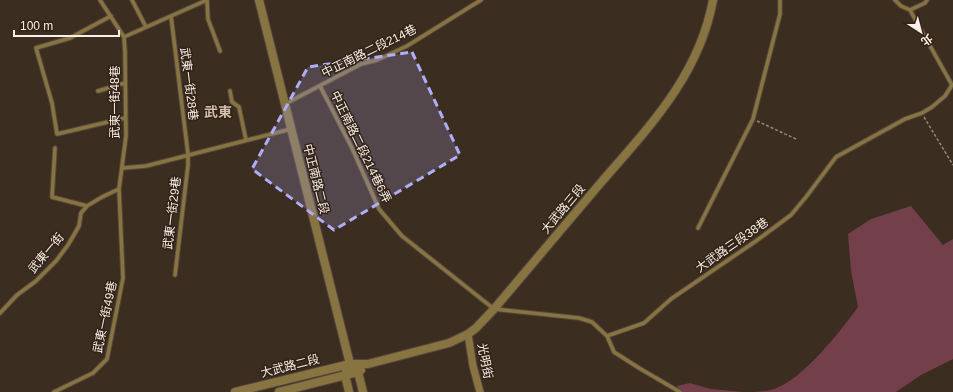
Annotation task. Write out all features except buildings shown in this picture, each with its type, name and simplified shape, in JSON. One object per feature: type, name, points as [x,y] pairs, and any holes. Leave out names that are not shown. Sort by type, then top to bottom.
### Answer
[{"type":"street","name":"中正南路二段","points":[[259,0],[350,364]]},
{"type":"street","name":"大武路三段","points":[[350,364],[368,364],[444,344],[468,334],[480,324],[641,135],[672,96],[689,70],[697,53],[708,23],[713,0]]},
{"type":"street","name":"光明街","points":[[468,334],[473,366],[480,392]]},
{"type":"street","points":[[349,392],[345,375],[350,364],[358,372],[363,392]]},
{"type":"street","name":"大武路二段","points":[[235,392],[350,364]]},
{"type":"street","name":"大武路三段","points":[[358,372],[368,364]]},
{"type":"street","name":"大武路二段","points":[[279,392],[358,372]]},
{"type":"lane","points":[[100,0],[124,37],[207,0],[208,19],[220,51]]},
{"type":"lane","points":[[132,0],[146,27]]},
{"type":"lane","name":"中正南路二段214巷","points":[[285,104],[361,64],[377,60],[407,46],[481,0]]},
{"type":"lane","points":[[698,228],[753,119],[780,14],[780,0]]},
{"type":"lane","points":[[894,0],[901,6],[910,10],[952,85]]},
{"type":"lane","points":[[910,10],[925,3],[927,0]]},
{"type":"lane","points":[[111,16],[70,38],[36,48],[52,103],[57,134],[125,118]]},
{"type":"lane","name":"武東一街28巷","points":[[170,16],[188,154]]},
{"type":"lane","name":"武東一街48巷","points":[[123,168],[126,136],[124,37]]},
{"type":"lane","points":[[98,91],[125,83]]},
{"type":"lane","name":"大武路三段38巷","points":[[607,336],[644,323],[671,299],[756,242],[791,215],[836,157],[905,119],[922,113],[932,107],[945,96],[952,85]]},
{"type":"lane","name":"中正南路二段214巷6弄","points":[[320,86],[352,148],[379,208],[402,236],[494,309]]},
{"type":"lane","points":[[230,91],[232,102],[239,107],[246,140]]},
{"type":"lane","points":[[123,168],[146,166],[291,128]]},
{"type":"lane","points":[[55,148],[52,197],[87,206],[119,189]]},
{"type":"lane","name":"武東一街29巷","points":[[175,275],[188,154]]},
{"type":"lane","name":"武東一街49巷","points":[[54,392],[93,373],[107,359],[112,343],[123,278],[119,189],[123,168]]},
{"type":"lane","name":"武東一街","points":[[0,313],[17,295],[36,281],[56,261],[68,245],[79,226],[82,213],[87,206]]},
{"type":"lane","points":[[494,309],[579,318],[592,322],[607,336],[614,352],[680,392]]},
{"type":"path","points":[[922,113],[953,165]]},
{"type":"path","points":[[753,119],[796,139]]},
{"type":"highlighted area","points":[[412,52],[460,155],[334,230],[252,169],[308,67]]},
{"type":"shaded area","points":[[911,206],[943,245],[953,239],[953,359],[921,375],[896,392],[755,392],[774,389],[785,384],[796,376],[831,342],[858,307],[851,271],[848,234],[871,219]]},
{"type":"shaded area","points":[[690,383],[711,389],[743,392],[676,392],[677,386]]},
{"type":"district","name":"武東","points":[[218,112]]}]
